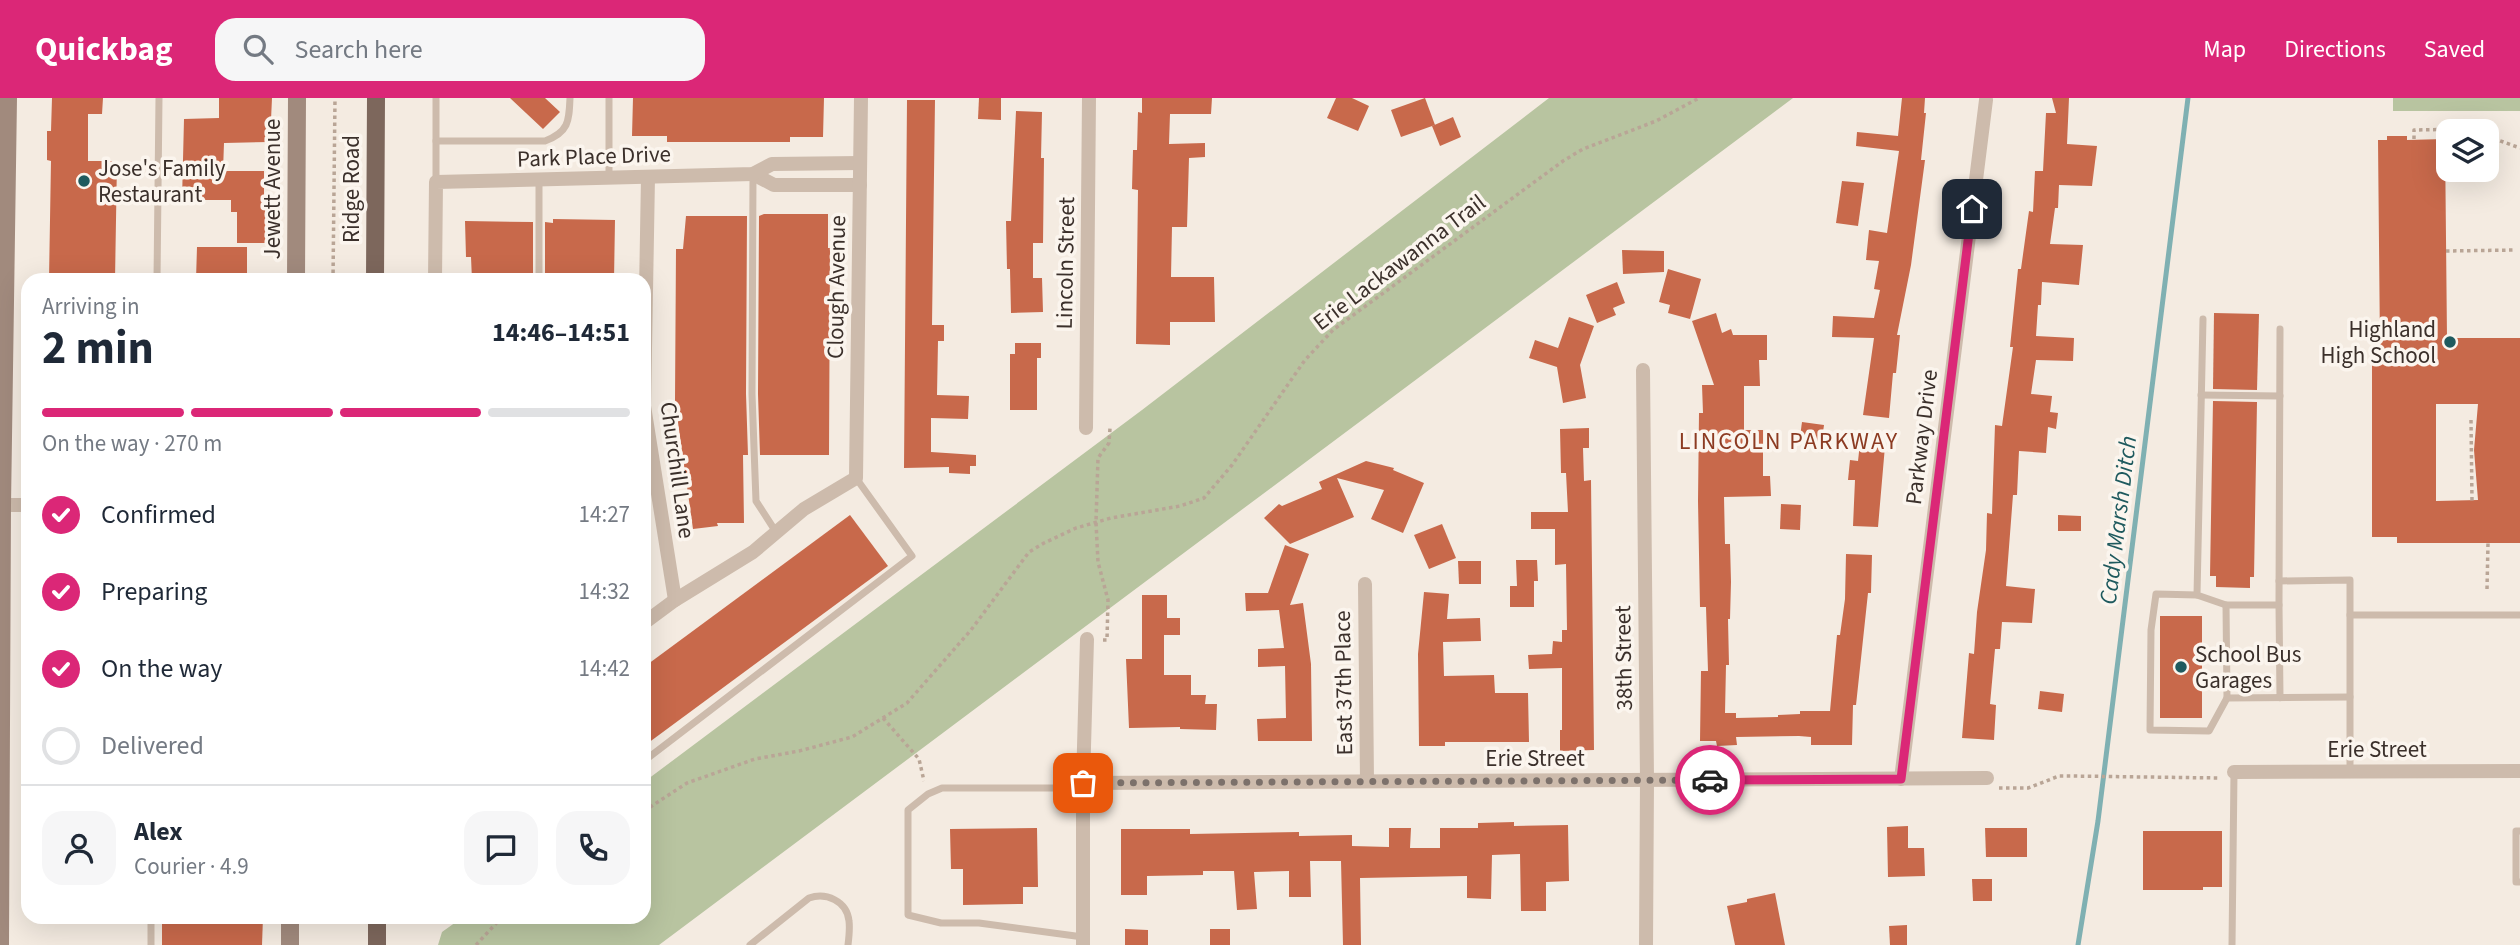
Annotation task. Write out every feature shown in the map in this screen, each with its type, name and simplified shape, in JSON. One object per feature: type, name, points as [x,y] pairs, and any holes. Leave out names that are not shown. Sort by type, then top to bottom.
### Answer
[{"type":"main road","name":"Ridge Road","points":[[375,273],[376,98]]},
{"type":"main road","points":[[377,924],[377,945]]},
{"type":"street","points":[[0,945],[1,505],[8,98]]},
{"type":"street","name":"Jewett Avenue","points":[[296,273],[297,98]]},
{"type":"street","name":"Clough Avenue","points":[[856,478],[861,98]]},
{"type":"street","name":"Lincoln Street","points":[[1086,428],[1089,98]]},
{"type":"street","name":"Parkway Drive","points":[[1901,779],[1986,100]]},
{"type":"street","name":"Park Place Drive","points":[[436,183],[753,174],[772,164],[860,163]]},
{"type":"street","name":"Park Place Drive","points":[[753,174],[775,185],[860,185]]},
{"type":"street","name":"Churchill Lane","points":[[647,273],[648,177]]},
{"type":"street","points":[[435,273],[436,183]]},
{"type":"street","name":"38th Street","points":[[1643,370],[1646,945]]},
{"type":"street","name":"Churchill Lane","points":[[651,445],[675,600]]},
{"type":"street","points":[[651,618],[753,552],[804,509],[856,478]]},
{"type":"street","points":[[1,505],[21,505]]},
{"type":"street","name":"East 37th Place","points":[[1365,584],[1367,781]]},
{"type":"street","points":[[1083,941],[1087,639]]},
{"type":"street","name":"Erie Street","points":[[2228,770],[2520,771]]},
{"type":"street","name":"Erie Street","points":[[1083,783],[1987,778]]},
{"type":"street","points":[[290,924],[290,945]]},
{"type":"lane","points":[[157,273],[159,98]]},
{"type":"lane","points":[[436,98],[436,183]]},
{"type":"lane","points":[[436,141],[545,141],[559,135],[569,119],[570,98]]},
{"type":"lane","points":[[609,98],[609,178]]},
{"type":"lane","points":[[753,174],[752,394],[756,500],[776,533]]},
{"type":"lane","points":[[539,180],[539,273]]},
{"type":"lane","points":[[2197,595],[2203,319]]},
{"type":"lane","points":[[2280,329],[2280,698]]},
{"type":"lane","points":[[2202,395],[2280,396]]},
{"type":"lane","points":[[651,756],[912,556],[856,478]]},
{"type":"lane","points":[[2279,581],[2350,580],[2350,772]]},
{"type":"lane","points":[[2226,605],[2227,698],[2209,731],[2150,730],[2151,630],[2156,594],[2197,595],[2226,605],[2279,605]]},
{"type":"lane","points":[[2350,615],[2520,615]]},
{"type":"lane","points":[[2227,698],[2350,697]]},
{"type":"lane","points":[[2228,770],[2232,945]]},
{"type":"lane","points":[[1083,783],[1064,788],[942,788],[928,794],[908,810],[908,915],[941,923],[979,923],[1083,941]]},
{"type":"lane","points":[[2520,831],[2516,831],[2516,882],[2520,882]]},
{"type":"lane","points":[[750,945],[809,898],[817,895],[836,901],[848,914],[848,945]]},
{"type":"lane","points":[[151,924],[151,945]]},
{"type":"path","points":[[332,273],[335,98]]},
{"type":"path","name":"Erie Lackawanna Trail","points":[[651,806],[687,783],[755,759],[852,737],[907,703],[971,631],[1029,552],[1076,528],[1180,506],[1204,498],[1232,465],[1305,360],[1333,330],[1563,160],[1583,149],[1656,121],[1699,98]]},
{"type":"path","points":[[2414,139],[2414,130],[2436,130]]},
{"type":"path","points":[[2499,140],[2520,148]]},
{"type":"path","points":[[2446,251],[2516,250]]},
{"type":"path","points":[[2471,420],[2472,500]]},
{"type":"path","points":[[1087,639],[1107,640],[1108,600],[1098,562],[1097,522],[1098,458],[1109,443],[1110,428]]},
{"type":"path","points":[[2487,589],[2488,543]]},
{"type":"path","points":[[883,718],[919,760],[928,794]]},
{"type":"path","points":[[1987,778],[1998,788],[2028,788],[2059,776],[2220,778],[2228,770]]},
{"type":"path","points":[[476,945],[496,924]]},
{"type":"green space","points":[[1549,98],[1793,98],[659,945],[438,945],[442,932],[453,924],[651,924],[651,777],[1142,410]]},
{"type":"green space","points":[[2393,98],[2520,98],[2520,111],[2393,111]]},
{"type":"building","points":[[52,98],[103,98],[102,114],[88,114],[88,161],[117,161],[115,273],[49,273],[51,161],[47,160],[47,131],[51,131]]},
{"type":"building","points":[[219,98],[272,98],[270,142],[224,143],[223,171],[264,171],[264,200],[272,200],[271,243],[237,243],[237,212],[231,212],[231,200],[182,200],[184,119],[219,118]]},
{"type":"building","points":[[510,98],[545,98],[560,112],[543,129]]},
{"type":"building","points":[[633,98],[824,98],[823,137],[790,137],[790,142],[667,142],[667,136],[632,136]]},
{"type":"building","points":[[979,98],[1001,98],[1001,120],[978,119]]},
{"type":"building","points":[[1142,98],[1212,98],[1211,114],[1170,114],[1169,144],[1205,143],[1205,157],[1189,158],[1187,227],[1172,227],[1171,277],[1214,277],[1215,322],[1170,322],[1170,345],[1136,344],[1138,190],[1132,189],[1133,150],[1137,150],[1138,112],[1142,113]]},
{"type":"building","points":[[1336,98],[1352,98],[1369,106],[1358,131],[1327,118]]},
{"type":"building","points":[[1425,98],[1435,125],[1401,137],[1391,110]]},
{"type":"building","points":[[1902,98],[1925,98],[1921,160],[1925,160],[1911,265],[1897,335],[1900,335],[1889,418],[1863,415],[1874,338],[1832,337],[1833,316],[1874,318],[1880,290],[1874,289],[1879,261],[1866,260],[1869,230],[1887,233],[1899,151],[1856,146],[1857,132],[1898,136]]},
{"type":"building","points":[[2052,98],[2069,98],[2067,144],[2097,146],[2092,186],[2059,185],[2058,208],[2055,208],[2050,244],[2083,245],[2079,285],[2042,282],[2041,305],[2038,305],[2036,336],[2074,338],[2073,361],[2036,360],[2031,394],[2052,396],[2050,412],[2058,413],[2056,429],[2048,427],[2046,453],[2019,451],[2017,495],[2013,495],[2006,586],[2035,589],[2032,623],[2002,622],[2000,649],[1995,649],[1990,704],[1996,705],[1994,740],[1962,738],[1969,653],[1974,654],[1986,550],[1987,513],[1992,514],[1995,425],[2002,426],[2013,347],[2010,347],[2018,269],[2021,269],[2029,211],[2033,212],[2035,171],[2043,171],[2046,113],[2056,113]]},
{"type":"building","points":[[907,100],[935,100],[932,325],[944,325],[944,341],[938,341],[937,395],[969,396],[968,419],[931,418],[931,452],[976,455],[976,466],[970,466],[970,474],[949,473],[949,467],[904,468]]},
{"type":"building","points":[[1016,111],[1042,112],[1043,243],[1033,243],[1033,278],[1042,278],[1043,312],[1011,313],[1006,221],[1011,221]]},
{"type":"building","points":[[1453,117],[1461,137],[1440,146],[1432,126]]},
{"type":"building","name":"Highland High School","points":[[2387,136],[2407,136],[2407,140],[2436,139],[2436,182],[2445,182],[2447,338],[2520,338],[2520,543],[2397,543],[2397,537],[2372,537],[2372,364],[2376,364],[2376,347],[2380,347],[2378,140],[2387,140]],"holes":[[[2436,404],[2478,404],[2474,450],[2478,500],[2436,501]]]},
{"type":"building","points":[[1842,181],[1864,183],[1858,226],[1836,223]]},
{"type":"building","points":[[828,214],[829,455],[760,455],[759,216]]},
{"type":"building","points":[[686,216],[747,216],[748,455],[743,455],[744,523],[717,523],[718,526],[693,529],[675,401],[676,249],[683,249]]},
{"type":"building","points":[[553,219],[615,220],[614,273],[545,273],[545,222],[553,223]]},
{"type":"building","points":[[465,221],[533,222],[533,273],[472,273],[471,257],[466,257]]},
{"type":"building","points":[[197,247],[247,247],[247,273],[196,273]]},
{"type":"building","points":[[1622,250],[1664,251],[1664,272],[1623,274]]},
{"type":"building","points":[[1668,269],[1701,279],[1690,319],[1668,313],[1670,305],[1659,302]]},
{"type":"building","points":[[1617,282],[1625,303],[1613,308],[1616,315],[1597,323],[1586,295]]},
{"type":"building","points":[[1716,313],[1722,333],[1731,329],[1733,335],[1767,335],[1767,360],[1759,360],[1760,386],[1744,386],[1744,430],[1763,430],[1763,476],[1770,476],[1771,496],[1724,497],[1725,544],[1730,544],[1731,582],[1725,713],[1736,713],[1736,718],[1778,717],[1800,714],[1800,711],[1830,711],[1837,635],[1840,635],[1845,599],[1846,554],[1872,555],[1871,593],[1868,593],[1856,705],[1853,705],[1852,745],[1811,745],[1811,737],[1799,736],[1736,737],[1737,745],[1717,746],[1716,741],[1700,741],[1701,671],[1708,671],[1706,607],[1700,607],[1699,413],[1703,413],[1702,385],[1714,385],[1692,321]]},
{"type":"building","points":[[2214,313],[2259,314],[2257,390],[2213,389]]},
{"type":"building","points":[[1569,317],[1594,326],[1580,365],[1586,398],[1563,403],[1557,367],[1529,358],[1535,340],[1558,348]]},
{"type":"building","points":[[1015,343],[1041,343],[1041,358],[1037,358],[1037,410],[1010,410],[1010,354],[1015,354]]},
{"type":"building","points":[[2213,401],[2257,402],[2254,577],[2250,577],[2250,588],[2216,587],[2216,576],[2210,576]]},
{"type":"building","points":[[1802,422],[1824,425],[1821,447],[1799,444]]},
{"type":"building","points":[[1589,428],[1589,448],[1583,448],[1584,481],[1591,480],[1594,750],[1560,751],[1562,668],[1529,669],[1528,655],[1552,654],[1553,641],[1562,642],[1562,630],[1567,630],[1566,564],[1555,565],[1555,529],[1531,529],[1531,512],[1568,512],[1566,473],[1561,473],[1560,429]]},
{"type":"building","points":[[1860,443],[1885,446],[1878,527],[1853,526],[1855,480],[1848,480],[1850,460],[1858,461]]},
{"type":"building","points":[[1366,461],[1394,468],[1393,470],[1424,483],[1403,533],[1371,519],[1384,490],[1337,478],[1354,517],[1290,544],[1264,518],[1279,504],[1282,506],[1322,489],[1319,482]]},
{"type":"building","points":[[1781,504],[1801,505],[1800,530],[1780,529]]},
{"type":"building","points":[[850,515],[888,566],[651,741],[651,662]]},
{"type":"building","points":[[2058,515],[2081,516],[2081,531],[2058,531]]},
{"type":"building","points":[[1442,524],[1456,558],[1429,569],[1414,535]]},
{"type":"building","points":[[1285,545],[1309,554],[1290,605],[1303,603],[1311,664],[1312,741],[1258,741],[1257,719],[1286,718],[1285,666],[1258,667],[1258,649],[1284,648],[1279,610],[1246,611],[1245,593],[1268,593]]},
{"type":"building","points":[[1516,560],[1537,560],[1538,581],[1534,581],[1534,607],[1510,607],[1510,586],[1517,586]]},
{"type":"building","points":[[1458,561],[1481,561],[1481,584],[1459,584]]},
{"type":"building","points":[[1424,592],[1449,594],[1447,619],[1480,618],[1481,641],[1443,642],[1444,676],[1494,675],[1495,693],[1528,693],[1529,742],[1445,742],[1445,746],[1419,746],[1418,654]]},
{"type":"building","points":[[1142,595],[1167,595],[1167,618],[1180,618],[1180,635],[1164,635],[1164,675],[1191,675],[1191,695],[1206,695],[1205,704],[1217,704],[1216,730],[1180,727],[1129,728],[1126,659],[1142,659]]},
{"type":"building","name":"School Bus Garages","points":[[2160,616],[2202,616],[2202,718],[2160,718]]},
{"type":"building","points":[[2040,691],[2064,694],[2062,712],[2038,709]]},
{"type":"building","points":[[1514,822],[1514,826],[1568,825],[1569,881],[1546,882],[1546,911],[1521,911],[1520,854],[1492,855],[1491,899],[1467,898],[1467,876],[1360,878],[1361,945],[1343,945],[1341,861],[1310,861],[1311,897],[1289,897],[1289,871],[1254,872],[1257,909],[1237,910],[1234,871],[1203,871],[1203,875],[1147,876],[1147,895],[1121,895],[1121,829],[1190,829],[1190,834],[1299,832],[1299,836],[1352,835],[1352,846],[1389,847],[1389,828],[1411,828],[1410,848],[1440,848],[1440,828],[1478,828],[1478,823]]},
{"type":"building","points":[[1908,826],[1908,848],[1924,848],[1925,876],[1888,877],[1887,827]]},
{"type":"building","points":[[1037,828],[1038,887],[1023,887],[1023,904],[963,905],[963,869],[951,869],[950,829]]},
{"type":"building","points":[[1985,828],[2027,828],[2027,857],[1986,857]]},
{"type":"building","points":[[2143,831],[2222,831],[2222,887],[2203,887],[2203,890],[2143,890]]},
{"type":"building","points":[[1972,879],[1992,879],[1992,901],[1973,901]]},
{"type":"building","points":[[1775,893],[1785,945],[1735,945],[1727,906]]},
{"type":"building","points":[[162,924],[263,924],[262,945],[162,945]]},
{"type":"building","points":[[1907,925],[1907,945],[1890,945],[1889,926]]},
{"type":"building","points":[[1125,929],[1148,930],[1148,945],[1125,945]]},
{"type":"building","points":[[1210,929],[1230,929],[1230,945],[1210,945]]},
{"type":"waterway","name":"Cady Marsh Ditch","points":[[2078,945],[2098,821],[2188,98]]},
{"type":"way so far","points":[[1083,783],[1710,780]]},
{"type":"place","name":"Jose's Family Restaurant","points":[[84,181]]},
{"type":"place","name":"Highland High School","points":[[2450,342]]},
{"type":"place","name":"School Bus Garages","points":[[2181,667]]},
{"type":"district","name":"LINCOLN PARKWAY","points":[[1789,441]]},
{"type":"route","points":[[1710,780],[1901,779],[1972,209]]}]
